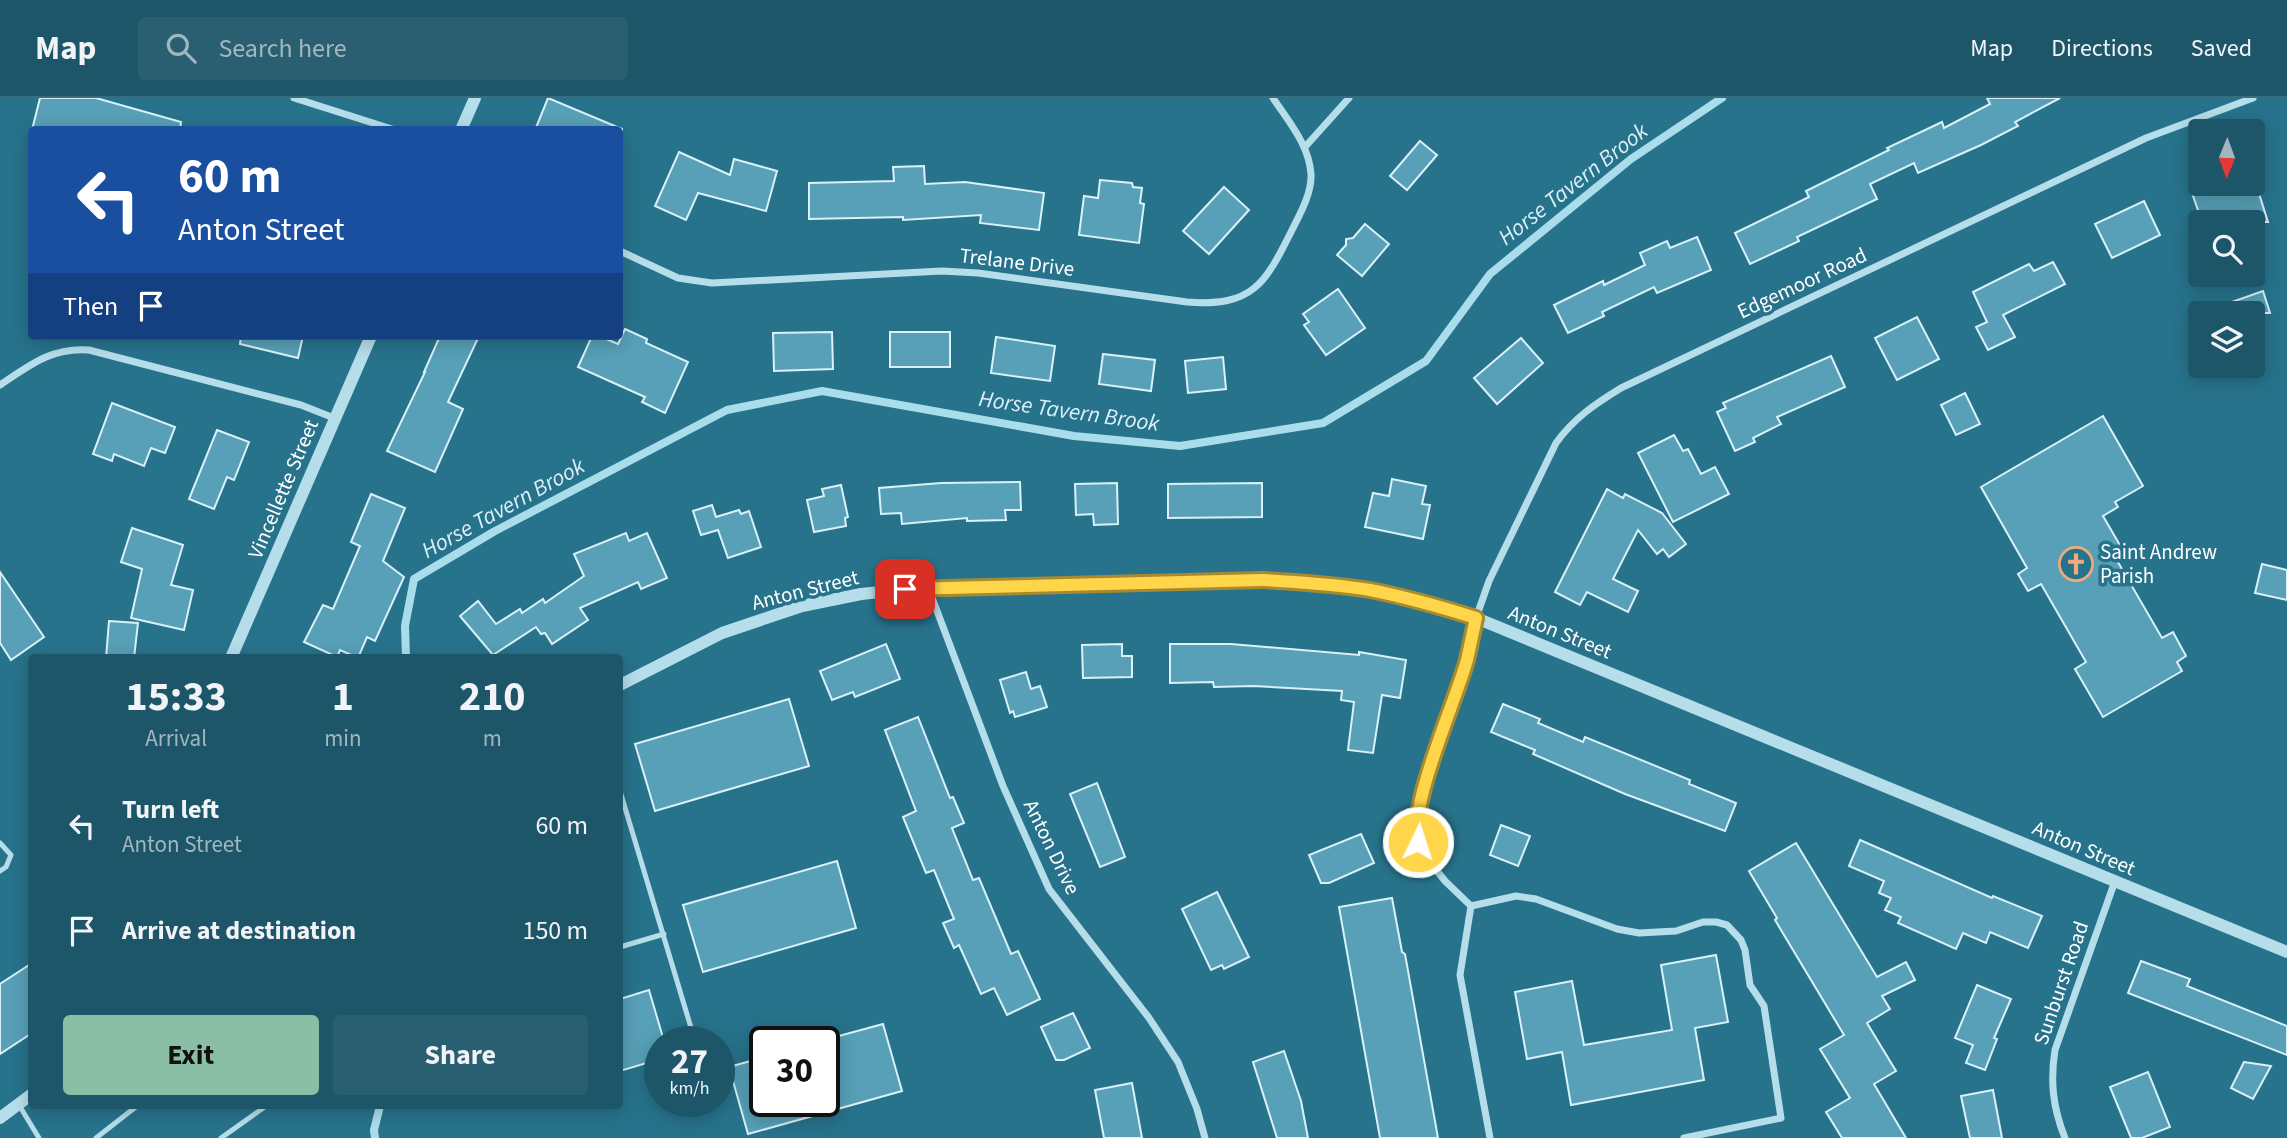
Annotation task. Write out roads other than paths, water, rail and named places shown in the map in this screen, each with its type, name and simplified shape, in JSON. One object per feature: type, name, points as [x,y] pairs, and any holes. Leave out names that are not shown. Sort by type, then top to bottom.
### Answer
[{"type":"street","points":[[294,98],[382,126]]},
{"type":"street","points":[[463,126],[475,98]]},
{"type":"street","points":[[1273,98],[1305,147],[1349,98]]},
{"type":"street","name":"Edgemoor Road","points":[[1471,906],[1445,881],[1422,852],[1416,833],[1422,797],[1489,581],[1556,443],[1566,428],[1583,412],[1621,388],[2146,138],[2253,98]]},
{"type":"street","name":"Trelane Drive","points":[[623,252],[678,278],[712,284],[942,271],[978,273],[1214,304],[1238,298],[1258,287],[1272,269],[1304,208],[1311,176],[1305,147]]},
{"type":"street","name":"Vincellette Street","points":[[233,654],[369,340]]},
{"type":"street","points":[[0,385],[51,354],[70,349],[89,351],[301,405],[334,418]]},
{"type":"street","name":"Anton Street","points":[[623,683],[722,633],[802,606],[861,594],[928,587],[1262,580],[1317,583],[1369,590],[1476,618],[2287,952]]},
{"type":"street","name":"Anton Drive","points":[[928,587],[998,773],[1043,877],[1063,909],[1149,1018],[1178,1062],[1197,1109],[1205,1138]]},
{"type":"street","name":"Sunburst Road","points":[[2065,1138],[2053,1101],[2051,1074],[2055,1050],[2115,881]]},
{"type":"street","points":[[1490,1138],[1460,975],[1471,906],[1516,896],[1536,899],[1618,929],[1639,933],[1676,931],[1703,922],[1727,925],[1735,933],[1745,950],[1750,985],[1764,1006],[1781,1118],[1684,1138]]},
{"type":"street","points":[[0,1118],[28,1097]]},
{"type":"lane","points":[[623,801],[691,1026]]},
{"type":"lane","points":[[0,843],[11,855],[6,867],[0,871]]},
{"type":"lane","points":[[623,946],[664,934]]},
{"type":"lane","points":[[19,1104],[39,1138]]},
{"type":"lane","points":[[96,1138],[133,1109]]},
{"type":"lane","points":[[221,1138],[262,1109]]},
{"type":"waterway","name":"Horse Tavern Brook","points":[[406,654],[405,626],[414,579],[495,531],[727,410],[822,391],[1074,436],[1180,446],[1323,423],[1426,361],[1490,274],[1631,159],[1722,98]]},
{"type":"waterway","name":"Horse Tavern Brook","points":[[375,1138],[374,1130],[379,1109]]},
{"type":"place","name":"Saint Andrew Parish","points":[[2076,564]]}]
